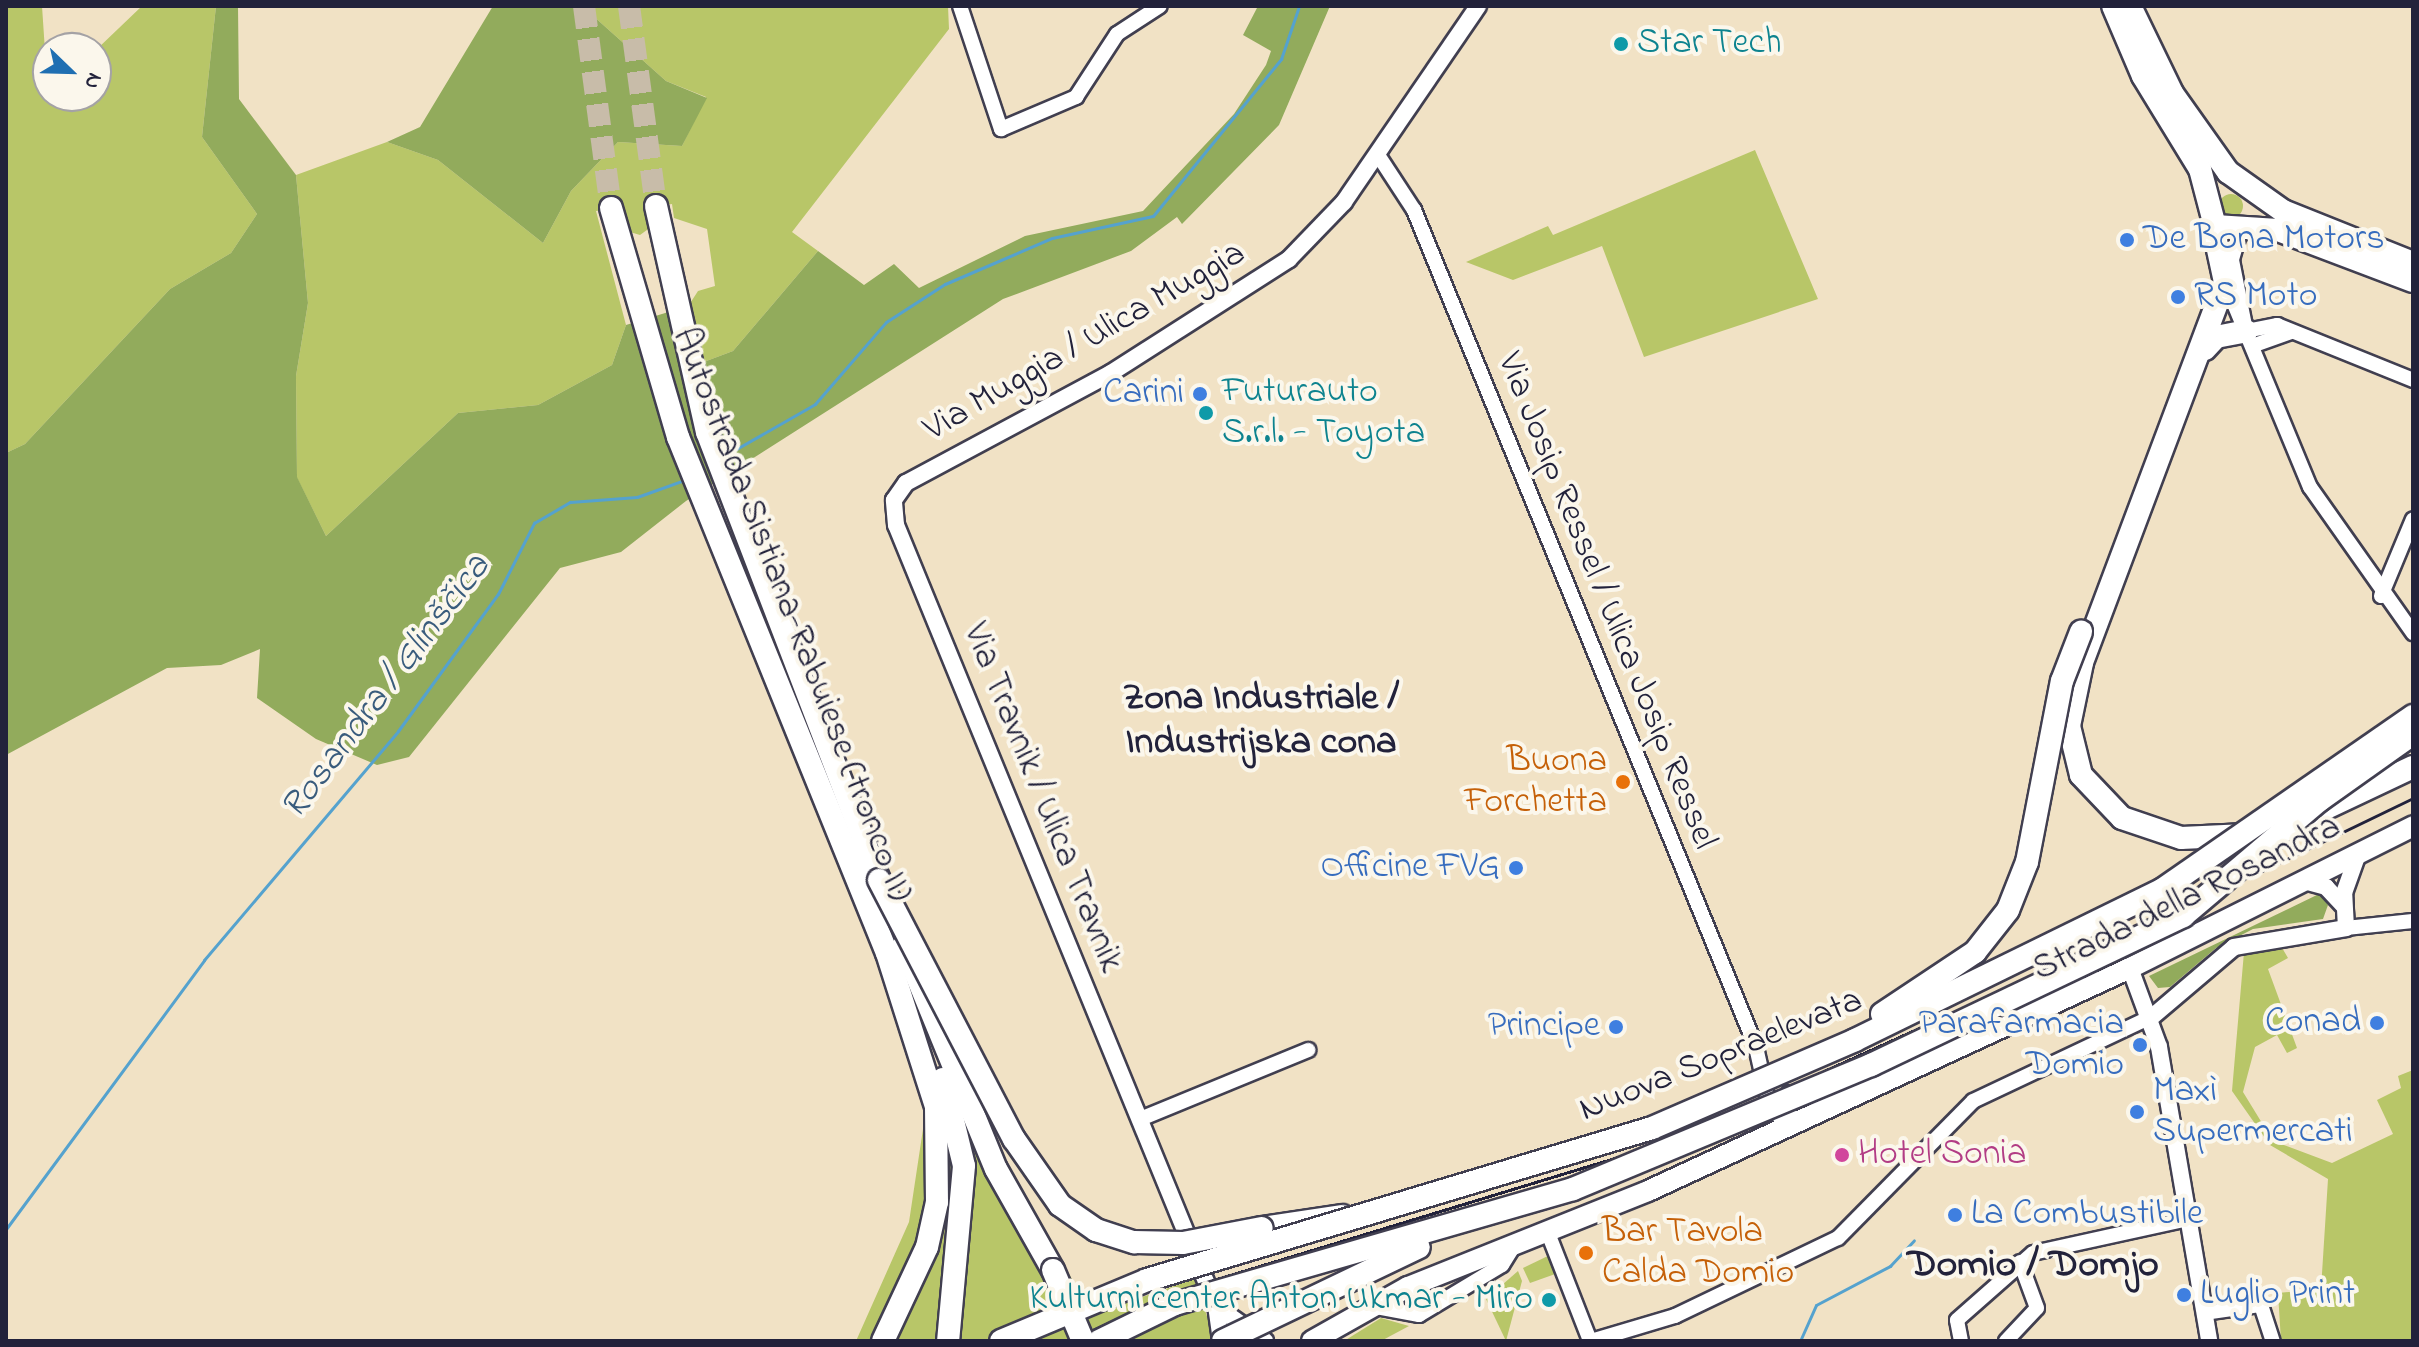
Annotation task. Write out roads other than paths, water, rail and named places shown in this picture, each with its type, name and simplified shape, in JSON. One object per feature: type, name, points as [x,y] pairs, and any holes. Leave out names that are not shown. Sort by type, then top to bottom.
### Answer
[{"type":"main road","points":[[1652,1128],[1873,1020],[1993,933],[2027,862],[2059,697],[2202,353],[2225,282],[2207,195],[2113,6]]},
{"type":"main road","points":[[2130,6],[2192,125],[2247,187],[2292,216],[2413,263]]},
{"type":"main road","points":[[2207,195],[2220,182],[2247,187]]},
{"type":"main road","points":[[2241,228],[2254,216],[2247,187]]},
{"type":"main road","name":"Autostrada Sistiana-Rabuiese (tronco II)","points":[[656,206],[675,310],[707,432],[879,880]]},
{"type":"main road","name":"Autostrada Sistiana-Rabuiese (tronco II)","points":[[611,208],[641,325],[678,437],[887,953]]},
{"type":"main road","points":[[2212,222],[2241,228],[2278,230],[2413,281]]},
{"type":"main road","points":[[2202,353],[2216,337],[2249,338]]},
{"type":"main road","points":[[2087,634],[2073,694],[2072,749],[2097,798],[2148,831],[2203,839],[2276,829],[2332,811],[2413,767]]},
{"type":"main road","name":"Nuova Sopraelevata","points":[[1001,1341],[1094,1297],[1652,1128],[2105,922],[2413,716]]},
{"type":"main road","name":"Nuova Sopraelevata","points":[[1099,1341],[1175,1304],[1573,1189],[1871,1065],[2157,931],[2413,734]]},
{"type":"main road","name":"Strada della Rosandra","points":[[1312,1341],[1371,1306],[1745,1147],[2130,968],[2413,826]]},
{"type":"main road","points":[[879,880],[1028,1164],[1076,1219],[1115,1238],[1160,1244],[1363,1214]]},
{"type":"main road","points":[[879,880],[996,1169],[1083,1341]]},
{"type":"main road","points":[[887,953],[957,1118],[964,1166],[946,1300],[948,1341]]},
{"type":"main road","points":[[883,1341],[927,1247],[941,1159],[921,1047],[887,953]]},
{"type":"main road","points":[[1222,1341],[1346,1278],[1573,1189]]},
{"type":"street","points":[[960,6],[1001,129],[1076,97],[1117,34],[1160,6]]},
{"type":"street","name":"Via Muggia / Ulica Muggia","points":[[894,500],[906,483],[1111,373],[1289,259],[1378,155],[1478,6]]},
{"type":"street","name":"Via Josip Ressel / Ulica Josip Ressel","points":[[1378,155],[1414,210],[1767,1076],[1767,1096],[1745,1147]]},
{"type":"street","points":[[2241,228],[2232,260],[2249,338]]},
{"type":"street","points":[[2225,282],[2310,487],[2381,596],[2413,633]]},
{"type":"street","points":[[2249,338],[2265,324],[2413,380]]},
{"type":"street","name":"Via Travnik / Ulica Travnik","points":[[894,500],[896,525],[1216,1306],[1222,1341]]},
{"type":"street","points":[[2381,596],[2413,519]]},
{"type":"street","points":[[2346,928],[2343,905],[2358,854]]},
{"type":"street","points":[[2304,881],[2326,887],[2343,905]]},
{"type":"street","points":[[1548,1233],[1591,1341],[1665,1320],[1838,1238],[1973,1101],[2153,1016],[2213,959],[2247,941],[2413,921]]},
{"type":"street","points":[[2130,968],[2169,1000]]},
{"type":"street","points":[[2130,968],[2153,1016],[2209,1341]]},
{"type":"street","points":[[1140,1119],[1308,1050]]},
{"type":"street","points":[[1767,1076],[1787,1089],[1832,1106]]},
{"type":"street","points":[[1787,1089],[1793,1102],[1789,1127]]},
{"type":"street","points":[[1767,1096],[1789,1127]]},
{"type":"street","points":[[1961,1341],[1957,1320],[2020,1262],[2042,1249],[2187,1219]]},
{"type":"street","points":[[1371,1306],[1419,1315],[1502,1265],[1514,1246]]},
{"type":"street","points":[[2006,1341],[2037,1308],[2020,1262]]},
{"type":"street","points":[[2204,1313],[2261,1305],[2273,1341]]},
{"type":"street","name":"Via Travnik / Ulica Travnik","points":[[1216,1306],[1255,1339]]},
{"type":"waterway","name":"Rosandra / Glinščica","points":[[724,456],[815,404],[886,322],[945,284],[1052,238],[1153,216],[1281,59],[1299,6]]},
{"type":"waterway","name":"Rosandra / Glinščica","points":[[6,1229],[204,960],[398,731],[498,594],[534,523],[570,502],[637,497],[687,479]]},
{"type":"waterway","points":[[1800,1341],[1816,1305],[1890,1266],[1914,1240]]},
{"type":"tunnel","points":[[584,6],[611,208]]},
{"type":"tunnel","points":[[629,6],[656,206]]},
{"type":"railway","points":[[2262,871],[2413,798]]},
{"type":"railway","points":[[1069,1341],[1177,1291],[1667,1142],[2195,903]]},
{"type":"place","name":"Star Tech","points":[[1621,44]]},
{"type":"place","name":"De Bona Motors","points":[[2127,240]]},
{"type":"place","name":"RS Moto","points":[[2178,297]]},
{"type":"place","name":"Carini","points":[[1200,394]]},
{"type":"place","name":"Futurauto S.r.l. - Toyota","points":[[1206,413]]},
{"type":"place","name":"Buona Forchetta","points":[[1623,782]]},
{"type":"place","name":"Officine FVG","points":[[1516,868]]},
{"type":"place","name":"Conad","points":[[2377,1023]]},
{"type":"place","name":"Principe","points":[[1616,1027]]},
{"type":"place","name":"Parafarmacia Domio","points":[[2140,1045]]},
{"type":"place","name":"Maxì Supermercati","points":[[2137,1112]]},
{"type":"place","name":"Hotel Sonia","points":[[1842,1155]]},
{"type":"place","name":"La Combustibile","points":[[1955,1215]]},
{"type":"place","name":"Bar Tavola Calda Domio","points":[[1586,1253]]},
{"type":"place","name":"Luglio Print","points":[[2184,1295]]},
{"type":"place","name":"Kulturni center Anton Ukmar - Miro","points":[[1549,1300]]},
{"type":"district","name":"Zona Industriale / Industrijska cona","points":[[1261,722]]},
{"type":"district","name":"Domio / Domjo","points":[[2033,1266]]}]
